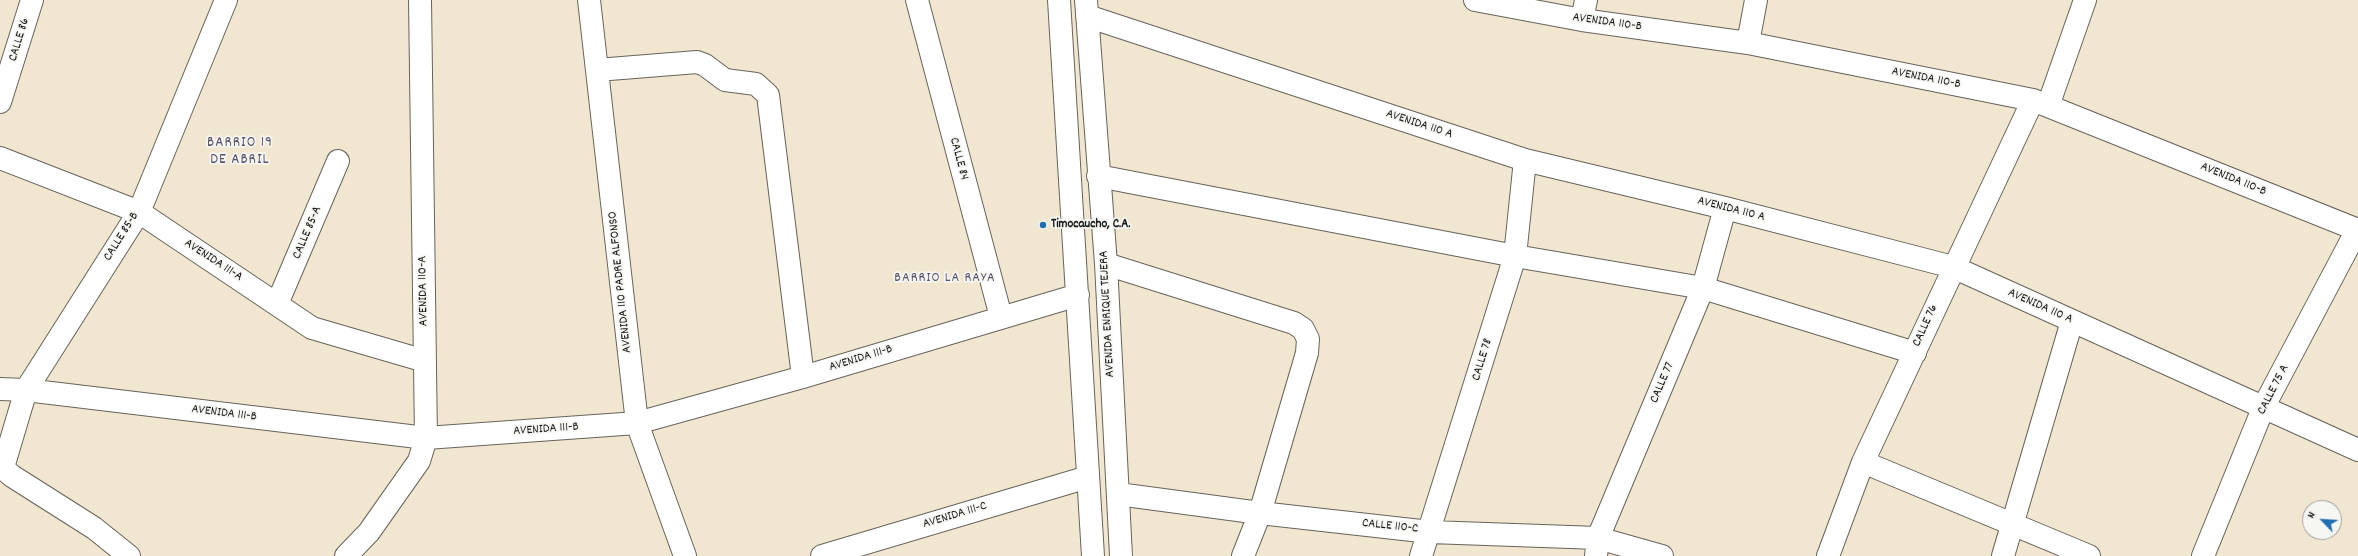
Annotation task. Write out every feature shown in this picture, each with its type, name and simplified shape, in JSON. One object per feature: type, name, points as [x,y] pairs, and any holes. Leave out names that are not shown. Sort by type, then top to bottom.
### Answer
[{"type":"street","name":"CALLE 86","points":[[0,102],[32,0]]},
{"type":"street","name":"CALLE 85-B","points":[[129,556],[94,528],[12,476],[6,471],[4,464],[26,390],[139,212],[226,0]]},
{"type":"street","name":"AVENIDA 110-A","points":[[346,556],[369,532],[419,461],[426,438],[420,0]]},
{"type":"street","name":"AVENIDA 110 PADRE ALFONSO","points":[[589,0],[637,423],[685,556]]},
{"type":"street","name":"CALLE 84","points":[[917,0],[1001,317]]},
{"type":"street","points":[[1059,0],[1068,170],[1078,295],[1093,556]]},
{"type":"street","name":"AVENIDA 110-B","points":[[1475,0],[1584,10],[2040,103],[2358,230]]},
{"type":"street","points":[[1748,43],[1756,0]]},
{"type":"street","name":"CALLE 76","points":[[1828,556],[1863,462],[1915,353],[1953,267],[2040,103],[2085,0]]},
{"type":"street","name":"AVENIDA 110 A","points":[[1087,8],[1525,160],[1725,208],[1953,267],[2264,406],[2358,450]]},
{"type":"street","name":"AVENIDA ENRIQUE TEJERA","points":[[1087,8],[1098,176],[1106,264],[1121,556]]},
{"type":"street","points":[[597,70],[697,62],[705,64],[724,80],[756,84],[768,95],[803,377]]},
{"type":"street","name":"AVENIDA 111-A","points":[[0,158],[139,212],[303,323],[322,332],[425,361]]},
{"type":"street","name":"CALLE 78","points":[[1421,556],[1430,532],[1515,256],[1525,160]]},
{"type":"street","name":"CALLE 85-A","points":[[277,304],[338,161]]},
{"type":"street","points":[[1098,176],[1515,256],[1703,288],[1915,353]]},
{"type":"street","name":"CALLE 77","points":[[1597,547],[1703,288],[1725,208]]},
{"type":"street","name":"CALLE 75 A","points":[[2203,556],[2264,406],[2358,230]]},
{"type":"street","points":[[1106,264],[1294,323],[1303,329],[1308,340],[1307,353],[1260,513],[1243,556]]},
{"type":"street","name":"AVENIDA 111-B","points":[[0,389],[26,390],[426,438],[637,423],[803,377],[1078,295]]},
{"type":"street","points":[[2003,556],[2072,321]]},
{"type":"street","points":[[1863,462],[2089,556]]},
{"type":"street","name":"AVENIDA 111-C","points":[[822,556],[1088,477]]},
{"type":"street","name":"CALLE 110-C","points":[[1118,494],[1260,513],[1430,532],[1597,547],[1662,556]]},
{"type":"place","name":"Timocaucho, C.A.","points":[[1043,225]]},
{"type":"district","name":"BARRIO 19 DE ABRIL","points":[[240,152]]},
{"type":"district","name":"BARRIO LA RAYA","points":[[945,279]]}]
